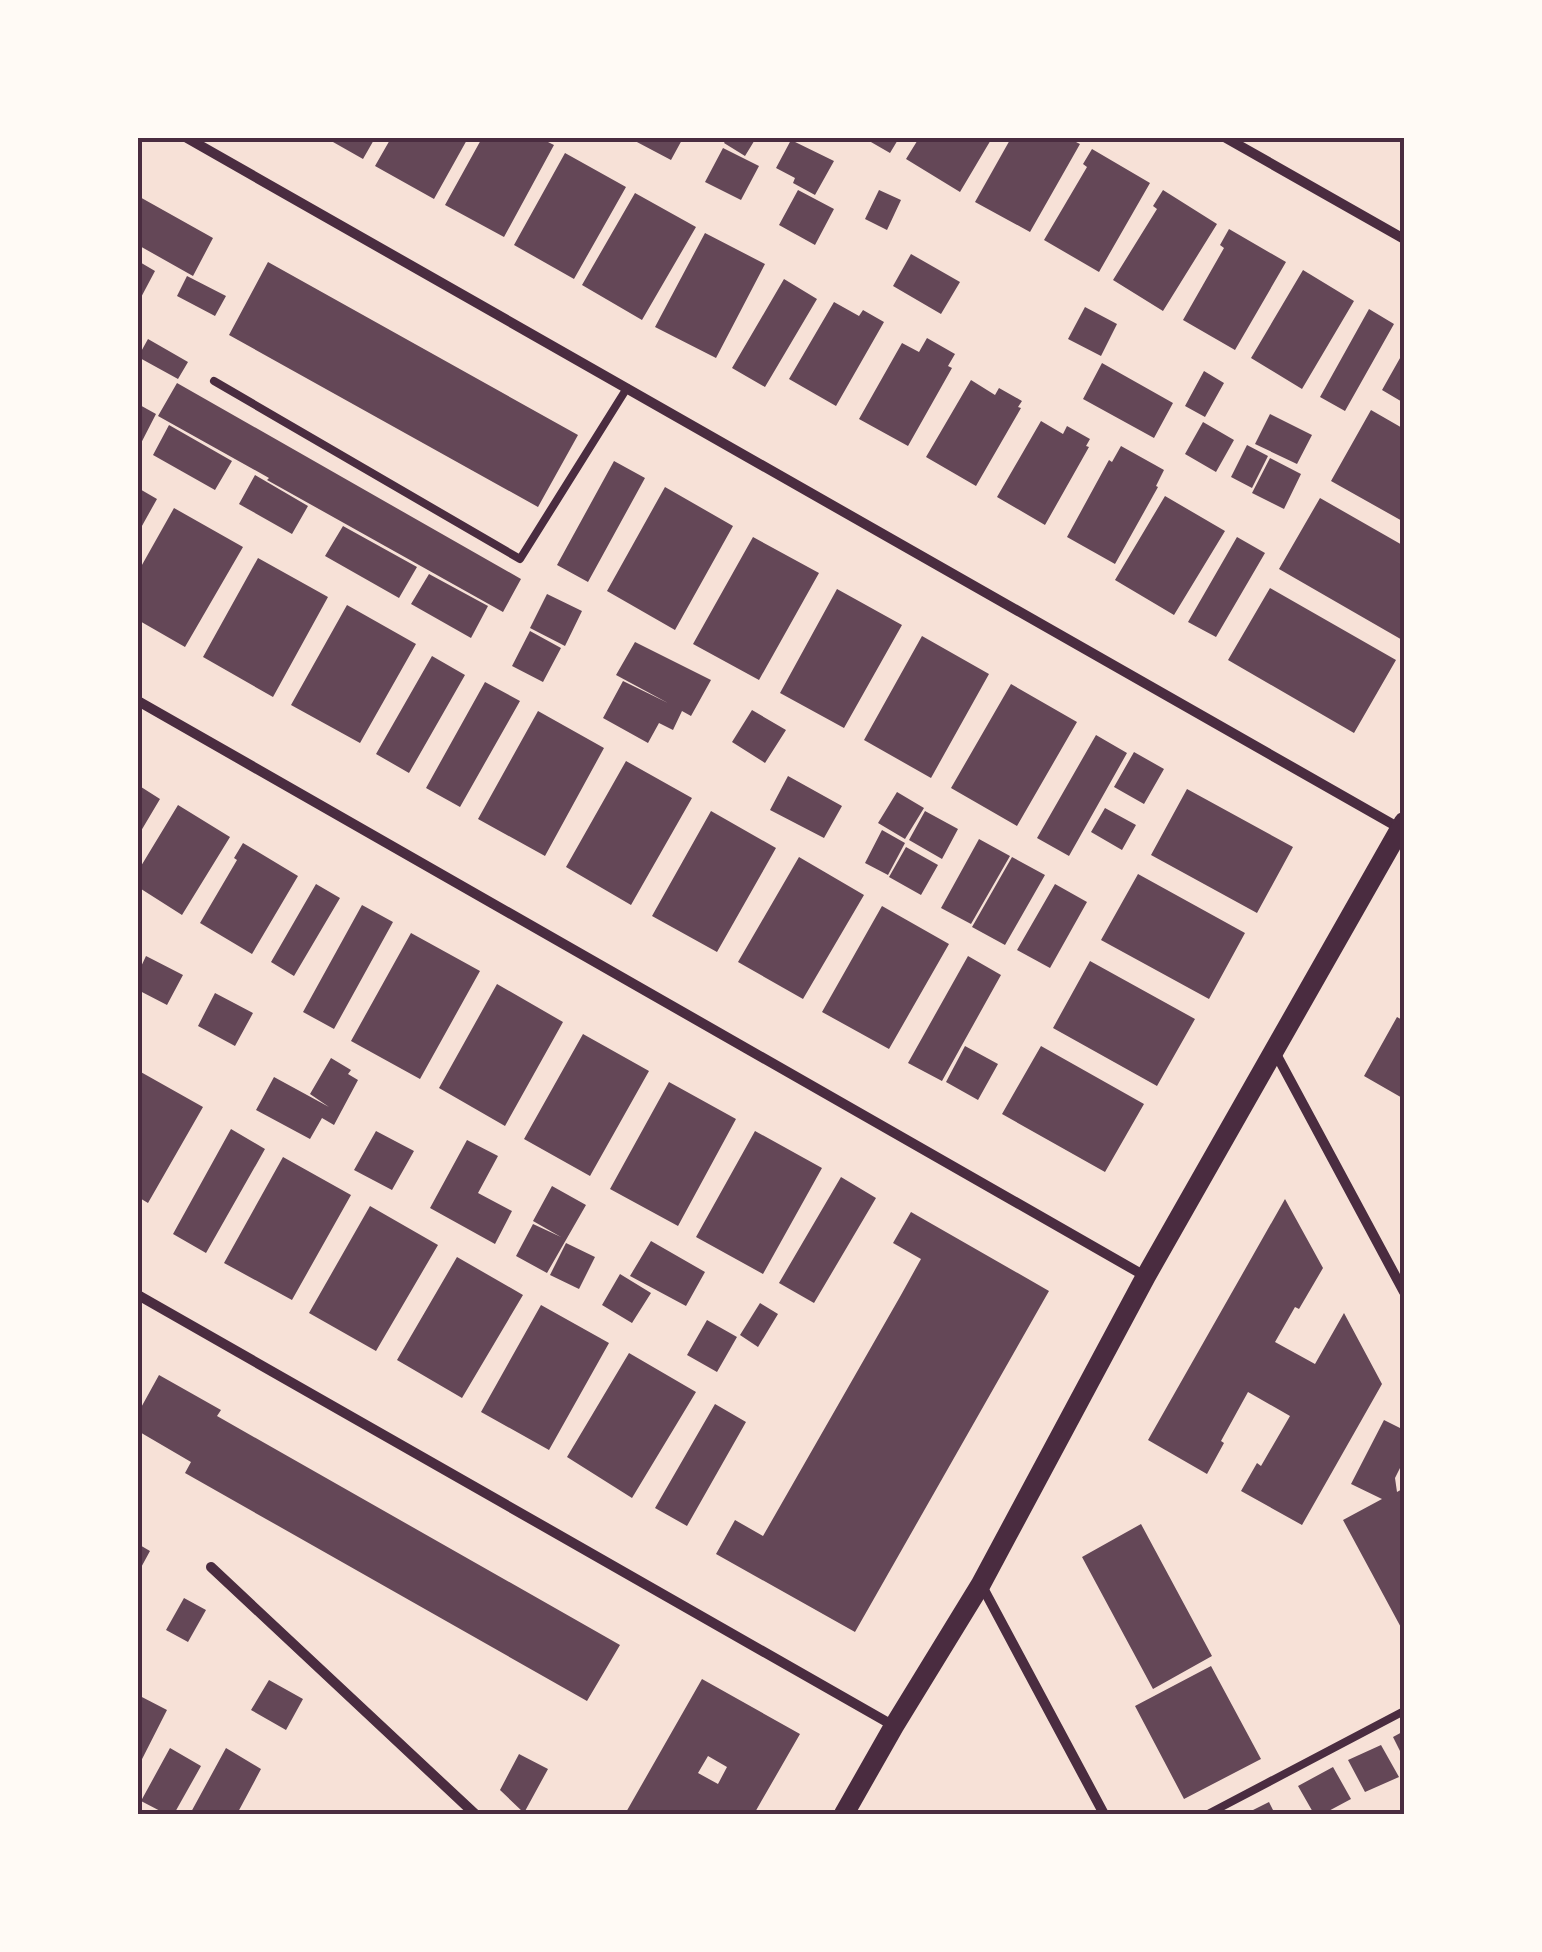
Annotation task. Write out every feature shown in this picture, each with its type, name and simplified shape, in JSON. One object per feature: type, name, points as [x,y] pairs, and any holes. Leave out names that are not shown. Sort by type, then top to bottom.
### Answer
[{"type":"main road","points":[[844,1814],[981,1584],[1146,1276],[1403,826]]},
{"type":"street","points":[[186,138],[1403,826]]},
{"type":"street","points":[[1226,138],[1404,239]]},
{"type":"street","points":[[138,701],[1146,1276]]},
{"type":"street","points":[[1274,1051],[1404,1292]]},
{"type":"street","points":[[138,1295],[894,1726]]},
{"type":"street","points":[[211,1567],[475,1814]]},
{"type":"street","points":[[981,1584],[1104,1814]]},
{"type":"lane","points":[[214,380],[520,559],[626,388]]},
{"type":"lane","points":[[1208,1814],[1404,1710]]},
{"type":"building","points":[[335,138],[375,138],[363,159],[333,142]]},
{"type":"building","points":[[391,138],[468,138],[434,199],[375,166]]},
{"type":"building","points":[[482,138],[540,138],[554,145],[504,237],[445,205]]},
{"type":"building","points":[[683,138],[671,160],[635,141]]},
{"type":"building","points":[[727,138],[756,138],[745,156],[724,143]]},
{"type":"building","points":[[864,138],[899,138],[890,153]]},
{"type":"building","points":[[919,138],[992,138],[960,192],[906,159]]},
{"type":"building","points":[[1011,138],[1068,138],[1080,144],[1030,232],[975,202]]},
{"type":"building","points":[[791,140],[834,161],[815,195],[776,168]]},
{"type":"building","points":[[723,148],[759,166],[741,200],[705,182]]},
{"type":"building","points":[[1092,149],[1150,183],[1099,272],[1044,240],[1087,167],[1083,164]]},
{"type":"building","points":[[565,153],[626,187],[574,279],[514,245]]},
{"type":"building","points":[[798,190],[834,209],[815,245],[779,225]]},
{"type":"building","points":[[879,190],[901,200],[887,230],[865,219]]},
{"type":"building","points":[[1163,190],[1217,224],[1163,311],[1113,280],[1157,209],[1153,206]]},
{"type":"building","points":[[635,193],[696,227],[642,320],[582,285]]},
{"type":"building","points":[[138,196],[213,238],[193,276],[138,245]]},
{"type":"building","points":[[1229,229],[1286,262],[1235,350],[1183,320],[1224,248],[1220,245]]},
{"type":"building","points":[[705,233],[765,264],[716,358],[655,327]]},
{"type":"building","points":[[911,254],[960,282],[941,314],[893,286]]},
{"type":"building","points":[[138,261],[155,271],[138,303]]},
{"type":"building","points":[[268,262],[578,435],[538,507],[229,335]]},
{"type":"building","points":[[1303,270],[1354,301],[1302,389],[1251,358]]},
{"type":"building","points":[[187,276],[226,296],[215,316],[177,296]]},
{"type":"building","points":[[784,279],[817,299],[765,387],[732,368]]},
{"type":"building","points":[[834,302],[859,316],[863,310],[884,322],[836,406],[789,379]]},
{"type":"building","points":[[1085,307],[1117,324],[1101,356],[1068,339]]},
{"type":"building","points":[[1369,309],[1394,324],[1345,411],[1320,397]]},
{"type":"building","points":[[927,338],[955,354],[948,366],[952,368],[908,446],[859,419],[902,343],[919,352]]},
{"type":"building","points":[[148,339],[188,362],[178,379],[138,357]]},
{"type":"building","points":[[1404,351],[1404,403],[1382,390]]},
{"type":"building","points":[[1102,363],[1173,403],[1154,438],[1083,399]]},
{"type":"building","points":[[1204,371],[1224,383],[1205,417],[1185,406]]},
{"type":"building","points":[[971,380],[995,395],[999,388],[1022,401],[976,486],[926,457]]},
{"type":"building","points":[[177,383],[521,579],[503,612],[158,416]]},
{"type":"building","points":[[138,404],[156,414],[138,449]]},
{"type":"building","points":[[1371,410],[1404,429],[1404,522],[1331,481]]},
{"type":"building","points":[[1270,414],[1312,435],[1297,464],[1255,444]]},
{"type":"building","points":[[1041,421],[1063,434],[1067,426],[1090,439],[1045,525],[997,497]]},
{"type":"building","points":[[1203,422],[1234,440],[1216,472],[1185,454]]},
{"type":"building","points":[[169,425],[232,461],[215,490],[153,455]]},
{"type":"building","points":[[1247,445],[1268,456],[1252,488],[1231,477]]},
{"type":"building","points":[[1121,446],[1164,470],[1115,564],[1067,537],[1109,460],[1112,462]]},
{"type":"building","points":[[1270,458],[1301,474],[1284,509],[1252,493]]},
{"type":"building","points":[[614,461],[645,478],[588,582],[557,565]]},
{"type":"building","points":[[255,475],[308,506],[292,534],[239,504]]},
{"type":"building","points":[[665,487],[733,526],[675,630],[607,591]]},
{"type":"building","points":[[138,488],[157,499],[138,533]]},
{"type":"building","points":[[1165,496],[1225,531],[1174,615],[1115,580]]},
{"type":"building","points":[[1320,498],[1404,546],[1404,641],[1279,569]]},
{"type":"building","points":[[174,508],[243,547],[185,647],[138,620],[138,572]]},
{"type":"building","points":[[343,526],[417,567],[399,598],[325,556]]},
{"type":"building","points":[[753,537],[819,573],[759,680],[693,644]]},
{"type":"building","points":[[1237,537],[1265,553],[1216,637],[1188,622]]},
{"type":"building","points":[[258,558],[328,597],[273,697],[203,657]]},
{"type":"building","points":[[429,574],[488,606],[471,638],[411,604]]},
{"type":"building","points":[[1270,588],[1396,660],[1354,733],[1228,660]]},
{"type":"building","points":[[837,589],[902,625],[844,728],[780,693]]},
{"type":"building","points":[[547,594],[582,611],[565,646],[530,628]]},
{"type":"building","points":[[347,605],[416,644],[360,743],[291,705]]},
{"type":"building","points":[[530,631],[561,648],[543,682],[512,666]]},
{"type":"building","points":[[922,636],[989,674],[931,778],[864,740]]},
{"type":"building","points":[[635,642],[711,680],[691,716],[682,711],[673,730],[659,723],[648,743],[603,718],[623,681],[668,703],[616,675]]},
{"type":"building","points":[[432,656],[465,675],[409,773],[376,754]]},
{"type":"building","points":[[485,682],[520,701],[460,807],[426,788]]},
{"type":"building","points":[[1011,684],[1077,722],[1017,826],[951,788]]},
{"type":"building","points":[[752,710],[786,730],[765,763],[732,742]]},
{"type":"building","points":[[538,711],[604,748],[545,856],[478,819]]},
{"type":"building","points":[[1096,735],[1127,753],[1069,856],[1037,838]]},
{"type":"building","points":[[1134,752],[1164,769],[1144,804],[1114,787]]},
{"type":"building","points":[[626,761],[692,798],[631,905],[566,867]]},
{"type":"building","points":[[788,776],[842,806],[824,838],[770,810]]},
{"type":"building","points":[[138,785],[160,799],[138,836]]},
{"type":"building","points":[[1187,789],[1293,847],[1257,913],[1151,855]]},
{"type":"building","points":[[897,792],[924,808],[905,839],[878,823]]},
{"type":"building","points":[[178,805],[230,837],[182,915],[138,887],[138,871]]},
{"type":"building","points":[[1105,808],[1136,825],[1122,850],[1091,832]]},
{"type":"building","points":[[711,811],[776,848],[717,952],[652,916]]},
{"type":"building","points":[[925,811],[958,829],[942,859],[909,840]]},
{"type":"building","points":[[882,830],[905,843],[888,875],[865,863]]},
{"type":"building","points":[[979,839],[1010,856],[971,924],[941,908]]},
{"type":"building","points":[[243,843],[298,876],[252,954],[200,923]]},
{"type":"building","points":[[906,847],[938,865],[921,895],[889,877]]},
{"type":"building","points":[[799,857],[864,895],[803,999],[738,962]]},
{"type":"building","points":[[1012,857],[1045,875],[1005,945],[972,927]]},
{"type":"building","points":[[1138,874],[1245,933],[1209,999],[1101,940]]},
{"type":"building","points":[[316,884],[340,898],[294,976],[271,962]]},
{"type":"building","points":[[1055,884],[1087,902],[1050,968],[1017,950]]},
{"type":"building","points":[[362,905],[393,922],[334,1029],[303,1012]]},
{"type":"building","points":[[882,906],[949,944],[889,1049],[822,1012]]},
{"type":"building","points":[[411,933],[480,971],[420,1079],[351,1041]]},
{"type":"building","points":[[146,956],[183,975],[167,1005],[138,990],[138,973]]},
{"type":"building","points":[[968,956],[1001,975],[942,1081],[908,1063]]},
{"type":"building","points":[[1090,961],[1195,1019],[1157,1086],[1053,1028]]},
{"type":"building","points":[[497,984],[563,1022],[505,1126],[439,1088]]},
{"type":"building","points":[[215,993],[253,1013],[235,1046],[198,1026]]},
{"type":"building","points":[[1397,1017],[1404,1021],[1404,1099],[1364,1076]]},
{"type":"building","points":[[583,1034],[649,1071],[590,1176],[524,1139]]},
{"type":"building","points":[[965,1046],[998,1064],[978,1100],[946,1082]]},
{"type":"building","points":[[1041,1046],[1144,1104],[1105,1172],[1002,1114]]},
{"type":"building","points":[[331,1058],[351,1070],[348,1074],[358,1080],[334,1125],[322,1118],[310,1139],[256,1110],[274,1077],[329,1107],[310,1094]]},
{"type":"building","points":[[139,1071],[203,1107],[148,1203],[138,1197]]},
{"type":"building","points":[[669,1082],[736,1119],[678,1226],[610,1189]]},
{"type":"building","points":[[231,1129],[265,1149],[206,1253],[173,1234]]},
{"type":"building","points":[[376,1131],[414,1151],[392,1190],[354,1170]]},
{"type":"building","points":[[755,1131],[822,1168],[763,1274],[696,1237]]},
{"type":"building","points":[[467,1140],[498,1156],[478,1193],[512,1211],[495,1244],[430,1208]]},
{"type":"building","points":[[283,1157],[351,1195],[292,1300],[224,1263]]},
{"type":"building","points":[[841,1177],[876,1198],[814,1303],[779,1283]]},
{"type":"building","points":[[552,1186],[586,1205],[547,1273],[516,1256],[533,1224],[561,1237],[533,1221]]},
{"type":"building","points":[[1285,1199],[1323,1268],[1275,1342],[1315,1364],[1344,1313],[1382,1384],[1302,1525],[1241,1491],[1257,1463],[1261,1466],[1290,1416],[1248,1392],[1207,1474],[1148,1440]]},
{"type":"building","points":[[370,1206],[438,1245],[376,1351],[309,1313]]},
{"type":"building","points":[[911,1212],[1049,1291],[855,1632],[716,1554],[735,1520],[763,1536],[901,1295],[921,1259],[893,1243]]},
{"type":"building","points":[[651,1241],[705,1272],[686,1306],[630,1276]]},
{"type":"building","points":[[566,1243],[595,1257],[579,1289],[550,1275]]},
{"type":"building","points":[[457,1257],[523,1295],[462,1398],[397,1360]]},
{"type":"building","points":[[620,1274],[651,1293],[632,1323],[602,1305]]},
{"type":"building","points":[[760,1303],[778,1314],[758,1347],[740,1335]]},
{"type":"building","points":[[541,1305],[609,1343],[549,1450],[481,1412]]},
{"type":"building","points":[[707,1320],[737,1337],[717,1372],[687,1355]]},
{"type":"building","points":[[629,1353],[696,1392],[632,1498],[567,1457]]},
{"type":"building","points":[[159,1375],[221,1410],[217,1416],[620,1645],[587,1701],[185,1473],[191,1462],[138,1431],[138,1413]]},
{"type":"building","points":[[715,1404],[746,1422],[687,1526],[655,1508]]},
{"type":"building","points":[[1384,1420],[1404,1430],[1404,1460],[1395,1478],[1397,1492],[1404,1488],[1404,1633],[1343,1520],[1382,1499],[1351,1484]]},
{"type":"building","points":[[1141,1524],[1212,1656],[1153,1689],[1082,1557]]},
{"type":"building","points":[[138,1544],[150,1551],[138,1573]]},
{"type":"building","points":[[184,1598],[206,1610],[188,1642],[166,1630]]},
{"type":"building","points":[[1211,1666],[1261,1759],[1184,1799],[1135,1706]]},
{"type":"building","points":[[702,1679],[800,1734],[754,1814],[625,1814]],"holes":[[[708,1756],[727,1767],[718,1784],[698,1773]]]},
{"type":"building","points":[[269,1680],[303,1699],[286,1730],[251,1710]]},
{"type":"building","points":[[138,1695],[167,1710],[138,1767]]},
{"type":"building","points":[[1404,1731],[1404,1759],[1393,1737]]},
{"type":"building","points":[[1381,1745],[1399,1777],[1365,1792],[1348,1760]]},
{"type":"building","points":[[170,1748],[201,1766],[174,1814],[166,1814],[141,1801]]},
{"type":"building","points":[[226,1748],[261,1769],[237,1814],[190,1814]]},
{"type":"building","points":[[519,1754],[548,1769],[524,1813],[500,1790]]},
{"type":"building","points":[[1333,1767],[1351,1799],[1323,1814],[1314,1814],[1298,1786]]},
{"type":"building","points":[[1269,1802],[1275,1814],[1245,1814]]}]
